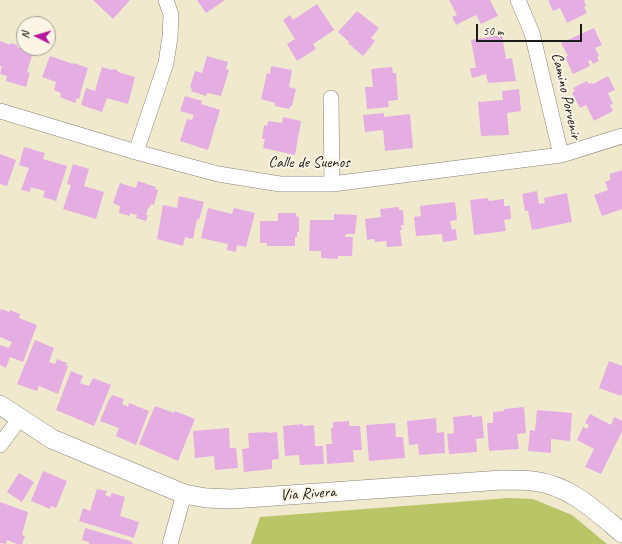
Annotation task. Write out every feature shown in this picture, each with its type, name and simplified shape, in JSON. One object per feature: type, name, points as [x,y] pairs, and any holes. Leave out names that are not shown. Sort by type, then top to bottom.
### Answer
[{"type":"street","points":[[136,152],[166,63],[170,37],[171,16],[166,0]]},
{"type":"street","name":"Camino Porvenir","points":[[518,0],[532,33],[561,155]]},
{"type":"street","points":[[331,98],[332,184]]},
{"type":"street","name":"Calle de Suenos","points":[[0,111],[136,152],[218,174],[280,184],[332,184],[561,155],[622,136]]},
{"type":"street","name":"Via Rivera","points":[[0,405],[52,439],[184,494],[206,498],[232,499],[502,480],[534,481],[561,489],[585,502],[622,533]]},
{"type":"street","points":[[0,445],[20,418]]},
{"type":"street","points":[[170,544],[184,494]]},
{"type":"green space","points":[[509,498],[533,499],[572,515],[607,544],[251,544],[260,517]]},
{"type":"building","points":[[93,0],[130,0],[113,19]]},
{"type":"building","points":[[197,0],[225,0],[206,13]]},
{"type":"building","points":[[449,0],[490,0],[498,16],[481,24],[476,15],[456,25],[452,17],[457,15]]},
{"type":"building","points":[[548,0],[584,0],[586,6],[584,7],[587,13],[567,23],[560,8],[553,11]]},
{"type":"building","points":[[317,4],[334,30],[313,44],[316,49],[297,61],[287,44],[295,39],[283,20],[290,15],[293,20]]},
{"type":"building","points":[[357,11],[379,28],[371,38],[375,41],[363,56],[338,32]]},
{"type":"building","points":[[594,28],[602,45],[595,48],[599,56],[597,57],[599,61],[593,64],[591,60],[588,61],[590,66],[573,74],[565,57],[568,56],[561,43]]},
{"type":"building","points":[[502,35],[506,59],[512,58],[516,81],[488,83],[486,74],[472,78],[470,68],[476,68],[471,40]]},
{"type":"building","points":[[0,41],[10,45],[10,43],[16,44],[16,56],[32,56],[27,72],[30,73],[26,87],[6,81],[7,76],[0,74],[2,66],[0,66]]},
{"type":"building","points":[[50,56],[88,68],[81,94],[75,103],[60,97],[61,93],[54,90],[56,82],[42,77]]},
{"type":"building","points":[[207,56],[228,62],[226,69],[229,70],[221,96],[207,93],[206,96],[191,91],[192,88],[190,87],[195,71],[202,73]]},
{"type":"building","points":[[271,66],[292,70],[289,87],[296,89],[290,109],[275,106],[275,103],[261,99],[267,73],[270,74]]},
{"type":"building","points":[[102,67],[112,70],[114,69],[118,72],[135,77],[128,104],[107,98],[102,112],[81,105],[86,88],[95,91]]},
{"type":"building","points":[[392,67],[393,73],[396,73],[398,100],[388,101],[389,107],[367,109],[365,87],[373,87],[371,69]]},
{"type":"building","points":[[608,76],[615,90],[608,93],[613,104],[610,105],[613,111],[594,121],[586,105],[580,108],[572,93],[575,91],[573,88],[587,81],[589,84],[593,84]]},
{"type":"building","points":[[519,89],[521,111],[507,113],[509,135],[481,136],[478,102],[503,100],[502,91]]},
{"type":"building","points":[[185,96],[202,101],[201,104],[220,110],[208,150],[180,141],[187,119],[192,120],[194,115],[180,111]]},
{"type":"building","points":[[384,113],[384,117],[410,114],[413,148],[385,151],[383,130],[365,132],[363,115]]},
{"type":"building","points":[[283,117],[301,121],[295,155],[263,148],[265,139],[262,139],[264,125],[267,126],[268,121],[282,123]]},
{"type":"building","points":[[24,147],[45,153],[43,159],[67,166],[56,201],[43,197],[45,191],[31,187],[30,192],[21,190],[29,168],[19,165]]},
{"type":"building","points":[[0,154],[16,160],[7,186],[0,184]]},
{"type":"building","points":[[73,164],[89,169],[84,186],[104,192],[96,219],[63,209],[71,185],[67,184]]},
{"type":"building","points":[[622,170],[622,209],[602,216],[594,195],[608,190],[605,182],[610,180],[610,174]]},
{"type":"building","points":[[138,181],[156,187],[155,189],[158,190],[154,205],[151,204],[148,208],[146,221],[136,218],[137,215],[130,213],[130,216],[119,213],[120,206],[113,203],[120,183],[136,188]]},
{"type":"building","points":[[537,191],[539,204],[545,203],[544,198],[567,193],[572,222],[532,230],[528,211],[525,211],[522,194]]},
{"type":"building","points":[[179,196],[204,202],[199,220],[197,219],[193,239],[185,237],[183,246],[157,239],[163,205],[177,208]]},
{"type":"building","points":[[488,198],[489,201],[504,199],[504,206],[510,206],[511,219],[504,220],[506,231],[474,235],[470,200]]},
{"type":"building","points":[[455,202],[457,220],[450,221],[452,230],[456,229],[457,240],[443,242],[442,234],[416,236],[414,217],[421,216],[420,206]]},
{"type":"building","points":[[399,207],[399,210],[403,210],[404,225],[401,225],[402,230],[400,230],[402,246],[387,247],[386,241],[375,242],[374,239],[367,240],[365,219],[381,217],[380,209]]},
{"type":"building","points":[[208,208],[232,214],[234,208],[255,213],[246,247],[237,245],[236,252],[227,250],[228,244],[201,238]]},
{"type":"building","points":[[278,213],[296,213],[296,216],[299,217],[299,232],[297,232],[297,237],[295,237],[295,246],[267,246],[267,243],[260,243],[260,221],[278,221]]},
{"type":"building","points":[[334,214],[357,215],[355,234],[346,234],[345,237],[353,237],[352,256],[338,256],[338,259],[321,258],[321,251],[309,251],[310,220],[334,220]]},
{"type":"building","points":[[1,309],[9,312],[10,310],[20,314],[19,318],[37,325],[23,362],[10,357],[6,368],[0,365],[0,345],[9,348],[12,342],[0,337]]},
{"type":"building","points":[[35,340],[54,348],[49,362],[55,364],[57,359],[67,363],[66,365],[68,366],[58,394],[39,386],[37,391],[17,384]]},
{"type":"building","points":[[609,361],[622,366],[621,396],[599,388]]},
{"type":"building","points":[[71,371],[83,376],[80,383],[89,386],[93,378],[111,385],[94,426],[56,410]]},
{"type":"building","points":[[112,395],[124,399],[122,404],[128,407],[129,403],[149,411],[136,445],[116,436],[119,428],[100,421]]},
{"type":"building","points":[[155,406],[174,413],[175,411],[195,419],[178,461],[139,444]]},
{"type":"building","points":[[524,407],[526,433],[517,434],[519,449],[489,451],[487,423],[493,423],[493,412],[504,411],[504,409]]},
{"type":"building","points":[[537,410],[572,413],[570,441],[551,439],[551,453],[528,451],[530,430],[535,431]]},
{"type":"building","points":[[590,414],[611,425],[614,417],[622,421],[622,431],[601,474],[585,467],[594,449],[577,440],[583,427],[587,429],[589,425],[585,423]]},
{"type":"building","points":[[472,415],[472,417],[482,416],[484,438],[476,439],[477,452],[449,454],[447,434],[454,433],[453,417]]},
{"type":"building","points":[[436,418],[437,433],[444,432],[445,453],[419,455],[418,444],[409,445],[407,421]]},
{"type":"building","points":[[349,421],[349,426],[360,426],[362,450],[353,450],[354,462],[327,464],[326,444],[332,444],[331,428],[333,428],[333,422]]},
{"type":"building","points":[[395,423],[396,437],[403,437],[405,458],[369,461],[366,425]]},
{"type":"building","points":[[303,424],[303,426],[314,425],[315,446],[323,446],[324,464],[300,465],[299,455],[285,456],[283,426]]},
{"type":"building","points":[[229,428],[230,448],[236,448],[238,468],[215,470],[214,456],[195,458],[193,431]]},
{"type":"building","points":[[277,432],[279,459],[272,460],[272,469],[244,472],[242,449],[249,448],[248,433]]},
{"type":"building","points":[[43,471],[67,481],[56,508],[51,506],[50,509],[31,501]]},
{"type":"building","points":[[19,473],[34,482],[22,502],[7,492]]},
{"type":"building","points":[[97,489],[107,491],[105,495],[110,497],[112,493],[125,497],[120,516],[139,522],[134,538],[79,521],[83,508],[90,511]]},
{"type":"building","points":[[0,502],[28,512],[22,535],[25,536],[22,544],[17,544],[7,540],[6,544],[0,543]]},
{"type":"building","points":[[85,528],[130,541],[134,544],[89,544],[89,542],[82,540]]}]
